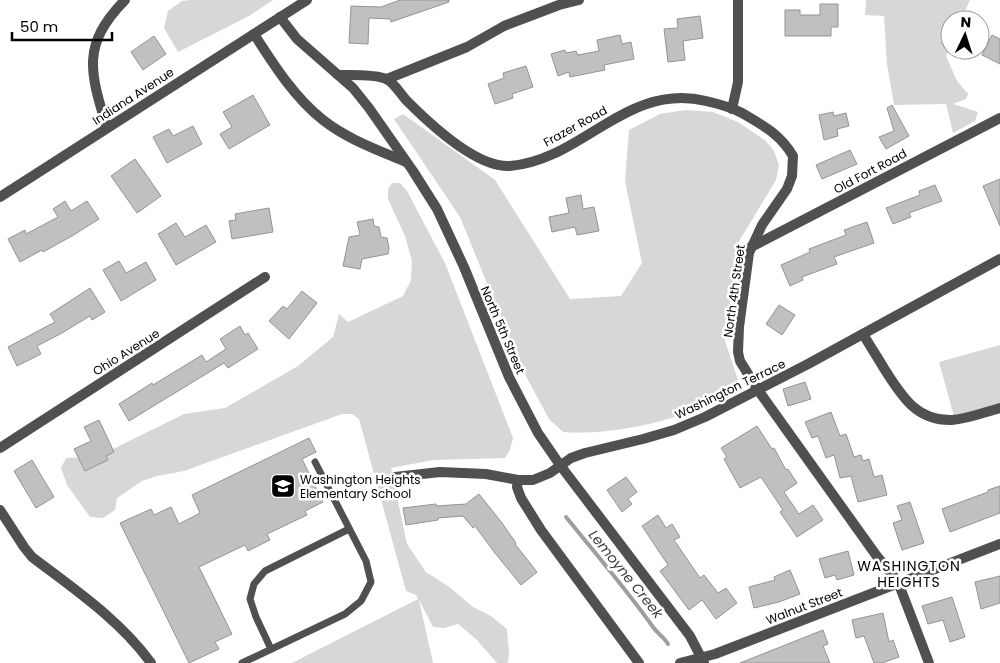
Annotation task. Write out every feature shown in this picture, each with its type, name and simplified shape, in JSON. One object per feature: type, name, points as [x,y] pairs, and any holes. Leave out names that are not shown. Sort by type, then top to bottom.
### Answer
[{"type":"street","points":[[107,128],[98,99],[93,58],[96,40],[106,22],[125,0]]},
{"type":"street","name":"Indiana Avenue","points":[[0,197],[307,0]]},
{"type":"street","points":[[338,75],[353,74],[387,79],[467,47],[504,26],[559,5],[579,0]]},
{"type":"street","points":[[732,109],[738,82],[738,0]]},
{"type":"street","name":"North 5th Street","points":[[280,17],[296,39],[353,88],[370,108],[407,162],[436,209],[464,267],[509,377],[538,433],[560,465],[690,636],[703,660]]},
{"type":"street","points":[[254,34],[288,86],[324,120],[340,131],[407,162]]},
{"type":"street","name":"Frazer Road","points":[[387,79],[432,124],[466,150],[482,160],[497,165],[522,164],[548,156],[614,119],[656,100],[682,98],[700,100],[732,109]]},
{"type":"street","name":"North 4th Street","points":[[732,109],[780,137],[794,156],[787,189],[762,225],[751,247],[739,326],[738,352],[746,373],[876,555],[898,582],[929,663]]},
{"type":"street","name":"Old Fort Road","points":[[751,247],[1000,118]]},
{"type":"street","name":"Washington Terrace","points":[[395,477],[440,472],[491,475],[518,480],[541,478],[550,474],[571,458],[674,430],[705,417],[1000,259]]},
{"type":"street","name":"Ohio Avenue","points":[[0,448],[265,277]]},
{"type":"street","points":[[863,334],[901,396],[911,406],[924,414],[937,419],[953,420],[1000,408]]},
{"type":"street","points":[[518,480],[517,487],[521,498],[541,530],[639,663]]},
{"type":"street","points":[[0,510],[32,557],[124,631],[142,650],[151,663]]},
{"type":"street","name":"Walnut Street","points":[[703,660],[898,582],[1000,544]]},
{"type":"street","points":[[680,663],[703,660]]},
{"type":"lane","points":[[242,663],[345,614],[361,601],[371,582],[366,561],[315,462]]},
{"type":"lane","points":[[270,649],[250,599],[254,584],[265,571],[349,530]]},
{"type":"shaded area","points":[[273,0],[249,16],[178,52],[164,28],[168,11],[182,1]]},
{"type":"shaded area","points":[[866,0],[970,0],[966,10],[940,10],[940,60],[948,60],[957,81],[968,94],[966,99],[953,104],[978,112],[975,121],[953,133],[946,104],[894,105],[887,64],[884,16],[865,15]]},
{"type":"shaded area","points":[[686,110],[713,112],[738,122],[766,141],[774,151],[779,165],[776,180],[738,243],[725,341],[740,386],[737,392],[707,406],[658,422],[610,431],[563,432],[549,419],[521,367],[460,217],[394,119],[403,114],[495,180],[570,299],[621,296],[642,263],[625,181],[629,130],[660,114]]},
{"type":"shaded area","points":[[392,183],[400,183],[407,191],[445,263],[513,438],[510,450],[505,458],[433,460],[391,468],[407,544],[426,572],[448,586],[473,607],[491,616],[507,629],[508,663],[497,663],[476,639],[458,624],[444,628],[433,627],[419,600],[433,663],[292,663],[418,599],[416,595],[406,591],[359,419],[352,414],[342,414],[184,471],[142,481],[117,498],[115,510],[103,518],[90,517],[67,485],[61,468],[66,458],[95,458],[106,454],[184,414],[225,408],[298,366],[333,337],[339,314],[348,322],[403,296],[411,280],[412,261],[405,236],[388,199],[388,189]]},
{"type":"shaded area","points":[[1000,345],[1000,403],[954,416],[939,362]]},
{"type":"building","points":[[400,0],[449,0],[449,2],[391,22],[390,19],[369,18],[368,44],[349,43],[351,6],[381,7]]},
{"type":"building","points":[[820,4],[838,4],[838,27],[831,27],[831,36],[785,36],[785,10],[800,10],[800,15],[820,15]]},
{"type":"building","points":[[700,16],[703,38],[683,41],[685,60],[668,62],[664,29],[678,28],[677,19]]},
{"type":"building","points":[[620,35],[622,44],[631,42],[634,59],[604,65],[605,70],[570,77],[569,72],[558,76],[551,54],[565,50],[566,53],[576,51],[578,55],[599,51],[597,40]]},
{"type":"building","points":[[992,35],[1000,39],[1000,64],[990,59],[990,39]]},
{"type":"building","points":[[154,36],[166,54],[143,70],[131,52]]},
{"type":"building","points":[[526,66],[533,87],[512,94],[513,98],[495,104],[488,84],[504,78],[503,73]]},
{"type":"building","points":[[253,95],[270,125],[229,149],[220,134],[232,127],[223,112]]},
{"type":"building","points":[[892,105],[909,136],[886,149],[879,137],[894,131],[887,108]]},
{"type":"building","points":[[833,112],[834,116],[846,113],[849,126],[837,129],[838,136],[824,140],[819,115]]},
{"type":"building","points":[[193,126],[202,144],[167,163],[153,137],[169,129],[173,136]]},
{"type":"building","points":[[850,150],[857,164],[822,179],[816,165]]},
{"type":"building","points":[[135,159],[161,196],[137,213],[111,176]]},
{"type":"building","points":[[1000,179],[1000,226],[983,186]]},
{"type":"building","points":[[935,185],[942,201],[909,213],[911,217],[893,224],[886,208],[920,195],[919,191]]},
{"type":"building","points":[[581,195],[583,209],[594,207],[599,231],[577,235],[575,227],[552,232],[549,217],[569,213],[566,198]]},
{"type":"building","points":[[65,201],[71,211],[87,201],[99,219],[43,252],[42,250],[20,262],[8,239],[25,230],[26,234],[58,217],[53,209]]},
{"type":"building","points":[[269,208],[273,232],[232,239],[229,221],[236,220],[235,214]]},
{"type":"building","points":[[373,219],[374,226],[379,227],[381,237],[387,238],[388,254],[362,259],[360,269],[343,266],[349,237],[360,235],[357,222]]},
{"type":"building","points":[[867,222],[874,243],[834,257],[837,264],[802,277],[803,280],[790,286],[781,265],[810,252],[809,249],[846,235],[844,230]]},
{"type":"building","points":[[176,223],[185,237],[206,225],[216,242],[176,265],[158,234]]},
{"type":"building","points":[[119,261],[126,273],[146,262],[156,280],[121,301],[103,270]]},
{"type":"building","points":[[90,288],[105,312],[92,320],[90,316],[37,346],[41,354],[17,366],[8,347],[55,322],[50,314]]},
{"type":"building","points":[[302,291],[317,303],[289,339],[269,321],[283,306],[287,309]]},
{"type":"building","points":[[779,305],[795,315],[782,335],[766,324]]},
{"type":"building","points":[[240,326],[245,335],[248,333],[258,349],[228,368],[224,363],[129,421],[119,404],[202,355],[206,362],[226,349],[220,339]]},
{"type":"building","points":[[805,382],[811,399],[788,406],[783,389]]},
{"type":"building","points":[[831,412],[840,436],[846,434],[854,457],[861,455],[863,461],[869,459],[874,477],[882,475],[887,495],[858,502],[851,476],[840,478],[834,455],[826,458],[818,436],[812,438],[805,422]]},
{"type":"building","points":[[99,420],[114,452],[106,456],[108,460],[85,471],[74,449],[91,441],[84,427]]},
{"type":"building","points":[[757,426],[772,449],[774,448],[786,470],[788,469],[797,483],[784,492],[799,514],[813,505],[823,520],[797,537],[780,512],[783,510],[761,477],[740,488],[724,459],[727,457],[721,448]]},
{"type":"building","points":[[309,438],[316,452],[302,459],[323,502],[305,511],[307,515],[267,534],[270,540],[248,551],[245,545],[199,567],[232,634],[215,642],[219,649],[189,663],[120,523],[151,509],[154,515],[171,507],[179,524],[200,513],[192,495]]},
{"type":"building","points":[[32,460],[54,497],[36,508],[14,471]]},
{"type":"building","points":[[626,477],[637,492],[628,499],[632,504],[622,512],[607,490]]},
{"type":"building","points":[[1000,486],[1000,513],[950,532],[942,509]]},
{"type":"building","points":[[479,494],[537,572],[521,585],[475,526],[473,528],[463,516],[438,518],[438,520],[406,525],[403,508],[436,504],[436,506],[466,504]]},
{"type":"building","points":[[910,502],[924,543],[902,550],[893,523],[902,520],[897,506]]},
{"type":"building","points":[[658,515],[666,528],[672,524],[680,537],[674,540],[700,578],[704,575],[718,593],[726,588],[737,603],[716,619],[702,600],[689,610],[660,571],[668,565],[642,526]]},
{"type":"building","points":[[848,551],[854,575],[837,580],[835,575],[825,578],[819,559]]},
{"type":"building","points":[[790,570],[800,594],[779,602],[754,608],[749,587],[775,580],[774,577]]},
{"type":"building","points":[[1000,576],[1000,603],[981,609],[975,582]]},
{"type":"building","points":[[952,597],[965,637],[950,642],[943,620],[928,624],[922,606]]},
{"type":"building","points":[[883,613],[889,642],[893,640],[899,657],[882,663],[874,663],[864,636],[856,638],[852,620]]},
{"type":"building","points":[[823,630],[828,644],[823,646],[830,663],[740,663]]},
{"type":"waterway","name":"Lemoyne Creek","points":[[566,517],[668,644]]},
{"type":"place","name":"Washington Heights Elementary School","points":[[283,486]]},
{"type":"district","name":"WASHINGTON HEIGHTS","points":[[909,574]]}]
